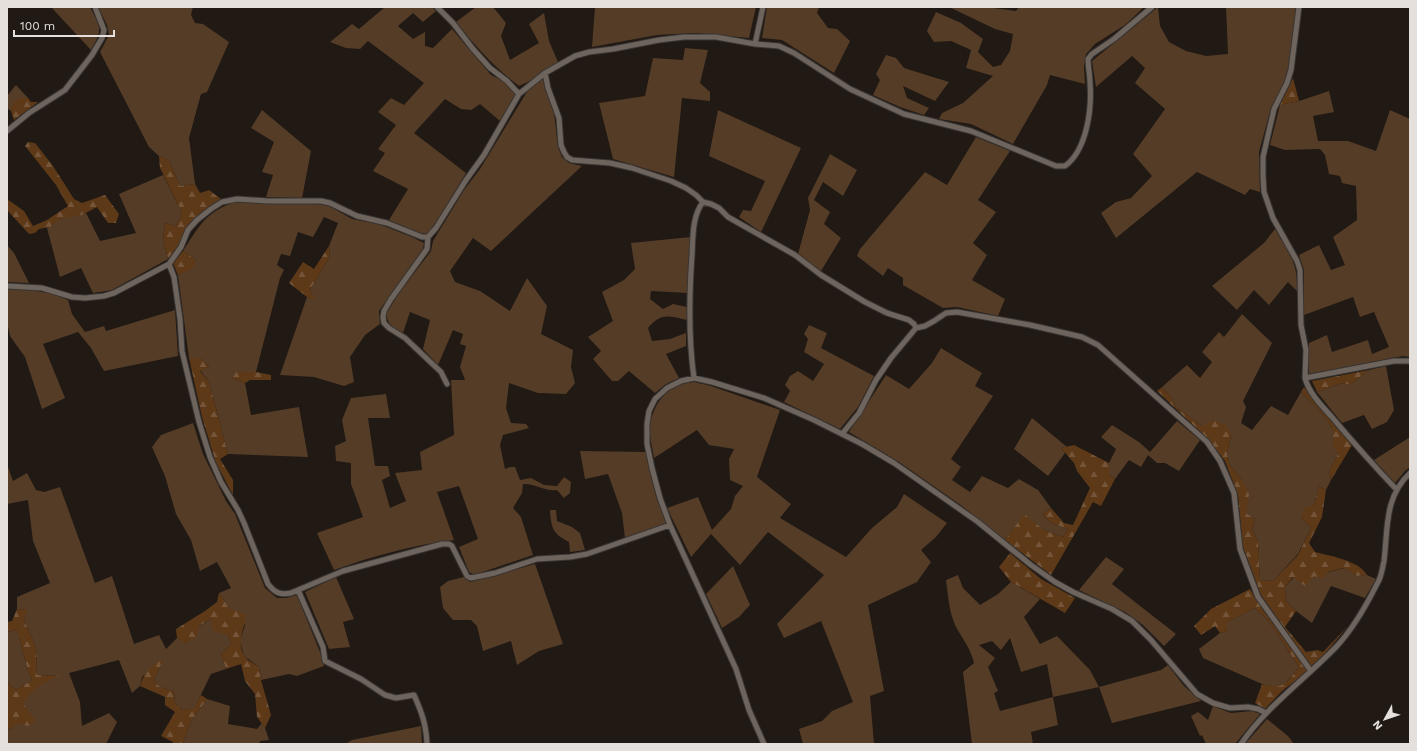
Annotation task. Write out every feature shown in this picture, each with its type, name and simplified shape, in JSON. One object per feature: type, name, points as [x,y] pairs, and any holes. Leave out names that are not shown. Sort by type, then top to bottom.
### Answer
[{"type":"street","points":[[7,131],[29,113],[65,90],[92,55],[102,38],[104,30],[95,7]]},
{"type":"street","points":[[438,7],[490,68],[519,94]]},
{"type":"street","points":[[755,44],[763,7]]},
{"type":"street","points":[[447,384],[441,372],[405,338],[384,323],[384,311],[427,249],[428,237],[436,228],[466,180],[484,155],[519,94],[545,74],[575,56],[589,52],[684,37],[716,37],[755,44],[779,46],[786,48],[850,89],[904,114],[971,131],[1056,166],[1062,167],[1073,159],[1084,139],[1089,113],[1090,84],[1088,59],[1092,54],[1114,39],[1152,7]]},
{"type":"street","points":[[1299,7],[1291,70],[1287,84],[1274,109],[1263,157],[1264,192],[1271,212],[1297,261],[1300,270],[1301,320],[1306,350],[1305,378],[1312,393],[1356,446],[1397,490]]},
{"type":"street","points":[[545,74],[548,88],[559,118],[561,145],[567,157],[572,160],[610,163],[651,174],[686,188],[696,195],[702,202],[719,208],[728,217],[795,256],[821,275],[865,302],[887,313],[909,320],[916,328]]},
{"type":"street","points":[[7,286],[42,288],[72,297],[95,298],[114,293],[168,264],[181,247],[188,230],[197,220],[222,202],[236,199],[321,201],[330,203],[357,216],[387,223],[422,237],[428,237]]},
{"type":"street","points":[[694,378],[690,346],[689,296],[693,238],[697,209],[702,202]]},
{"type":"street","points":[[168,264],[174,277],[180,319],[182,351],[199,422],[210,457],[221,482],[244,523],[268,584],[278,594],[284,595],[343,571],[442,544],[449,544],[452,546],[467,576],[471,578],[495,573],[537,558],[570,557],[587,554],[670,526]]},
{"type":"street","points":[[842,434],[859,413],[876,380],[891,358],[916,328],[934,321],[946,313],[957,312],[1030,325],[1082,337],[1098,345],[1207,442],[1220,461],[1234,493],[1240,549],[1258,597],[1311,671]]},
{"type":"street","points":[[1305,378],[1394,361],[1410,361]]},
{"type":"street","points":[[764,744],[749,710],[736,669],[670,526],[660,498],[647,444],[649,412],[655,399],[667,388],[681,381],[694,378],[764,398],[814,420],[862,444],[894,463],[978,522],[1031,565],[1055,582],[1073,592],[1112,609],[1132,621],[1151,640],[1197,694],[1213,703],[1230,708],[1248,707],[1258,709],[1266,713]]},
{"type":"street","points":[[1240,744],[1266,713],[1337,645],[1353,625],[1381,577],[1385,553],[1386,528],[1391,504],[1404,478],[1410,473]]},
{"type":"street","points":[[298,590],[323,647],[325,661],[361,679],[385,695],[396,698],[414,695],[423,714],[426,727],[427,744]]},
{"type":"shaded area","points":[[51,7],[90,7],[99,28],[99,33],[91,50]]},
{"type":"shaded area","points":[[98,7],[193,7],[191,15],[195,23],[203,24],[229,42],[207,92],[201,94],[189,138],[195,184],[180,186],[169,160],[159,156],[149,147],[100,52],[109,35],[107,25]]},
{"type":"shaded area","points":[[385,7],[432,7],[436,11],[423,22],[413,13],[398,26],[413,39],[425,32],[425,46],[433,48],[452,29],[491,75],[503,81],[516,94],[500,121],[480,104],[471,110],[461,109],[445,99],[414,133],[466,173],[428,234],[418,233],[389,220],[408,189],[373,171],[385,153],[378,149],[396,125],[378,112],[391,98],[404,105],[424,83],[368,41],[360,49],[346,48],[330,42],[352,24],[359,29]]},
{"type":"shaded area","points":[[476,7],[493,7],[506,23],[501,36],[510,60],[539,43],[529,24],[544,13],[549,41],[558,62],[532,80],[519,86],[502,72],[470,40],[456,22]]},
{"type":"shaded area","points":[[595,7],[756,7],[749,38],[695,33],[657,35],[592,47]]},
{"type":"shaded area","points":[[767,7],[819,7],[817,13],[828,28],[837,29],[850,41],[834,73],[782,40],[762,38]]},
{"type":"shaded area","points":[[949,7],[986,7],[1016,11],[1019,7],[1144,7],[1125,25],[1095,44],[1086,54],[1084,66],[1085,84],[1050,75],[1047,85],[1013,144],[971,124],[939,119],[942,113],[963,103],[993,76],[966,68],[971,50],[951,41],[934,42],[927,31],[936,12],[961,23],[983,39],[978,52],[993,67],[1001,65],[1010,51],[1013,34],[995,29]]},
{"type":"shaded area","points":[[1158,7],[1160,26],[1169,42],[1186,51],[1206,56],[1228,54],[1226,7],[1296,7],[1290,67],[1285,83],[1271,108],[1259,152],[1260,192],[1250,189],[1245,195],[1197,172],[1116,238],[1101,213],[1116,202],[1131,198],[1152,176],[1133,154],[1165,109],[1135,83],[1145,68],[1132,56],[1096,87],[1092,61]]},
{"type":"shaded area","points":[[685,48],[708,50],[700,83],[710,92],[710,101],[682,98],[674,177],[613,159],[599,103],[645,96],[653,58],[683,60]]},
{"type":"shaded area","points":[[886,55],[896,58],[904,68],[949,82],[935,101],[903,86],[907,98],[929,108],[924,115],[900,107],[873,95],[880,80],[876,74]]},
{"type":"shaded area","points":[[544,77],[545,90],[553,104],[558,147],[562,157],[569,163],[582,166],[491,251],[473,238],[450,271],[455,282],[480,291],[510,311],[527,278],[547,306],[541,334],[573,350],[571,367],[575,383],[566,394],[538,393],[509,383],[506,408],[511,423],[526,424],[529,428],[503,435],[500,445],[505,469],[515,467],[520,480],[531,478],[544,485],[557,486],[564,477],[571,482],[570,493],[564,498],[557,490],[548,490],[523,484],[522,493],[513,508],[521,517],[533,555],[474,575],[469,572],[459,547],[478,539],[459,486],[437,492],[454,540],[393,552],[334,570],[317,533],[363,517],[351,484],[351,463],[336,461],[335,446],[346,441],[342,420],[351,398],[386,394],[390,418],[368,418],[375,466],[388,466],[390,476],[382,480],[390,508],[406,501],[395,473],[422,470],[420,452],[454,435],[451,380],[465,380],[460,367],[466,346],[460,344],[463,334],[453,330],[438,365],[423,349],[430,320],[410,312],[403,333],[390,324],[386,314],[399,293],[431,251],[433,241],[464,190],[480,169],[528,90]]},
{"type":"shaded area","points":[[16,85],[28,98],[16,101],[11,111],[7,108],[7,96]]},
{"type":"shaded area","points":[[1329,91],[1334,112],[1313,116],[1318,141],[1348,141],[1376,151],[1390,110],[1410,119],[1410,357],[1403,356],[1309,374],[1309,343],[1327,335],[1332,352],[1368,340],[1372,354],[1389,347],[1374,312],[1360,317],[1353,297],[1304,315],[1304,270],[1299,255],[1319,245],[1331,270],[1345,265],[1333,237],[1357,220],[1356,186],[1342,183],[1340,176],[1329,174],[1325,155],[1320,149],[1285,150],[1270,145],[1280,105],[1299,101]]},
{"type":"shaded area","points":[[262,110],[311,151],[302,198],[266,197],[273,175],[262,172],[274,142],[251,128]]},
{"type":"shaded area","points":[[718,110],[801,148],[761,232],[739,217],[743,210],[751,211],[765,181],[709,156]]},
{"type":"shaded area","points":[[976,137],[1010,151],[978,200],[996,212],[973,243],[987,255],[972,280],[1005,299],[998,316],[957,307],[943,308],[903,285],[903,278],[888,268],[883,276],[857,256],[860,249],[925,172],[947,185]]},
{"type":"shaded area","points":[[830,154],[857,170],[843,196],[823,182],[814,200],[830,212],[824,224],[841,238],[821,271],[798,254],[810,210],[808,198]]},
{"type":"shaded area","points":[[163,175],[182,213],[176,226],[165,223],[163,239],[168,259],[112,290],[93,293],[81,268],[60,277],[47,228],[60,218],[77,216],[86,213],[100,241],[136,233],[119,194]]},
{"type":"shaded area","points":[[234,202],[318,204],[329,206],[352,219],[379,224],[424,243],[423,249],[379,311],[380,324],[365,335],[350,357],[354,382],[344,386],[314,377],[280,375],[307,297],[315,300],[310,290],[330,256],[329,246],[338,223],[324,217],[313,237],[298,232],[290,256],[281,254],[277,265],[284,270],[280,278],[256,372],[236,372],[232,378],[245,383],[251,415],[299,407],[308,457],[228,454],[209,382],[200,370],[209,367],[201,358],[189,358],[178,275],[192,268],[196,260],[183,251],[199,227],[209,216],[224,206]]},
{"type":"shaded area","points":[[1275,229],[1292,258],[1296,272],[1297,291],[1288,282],[1269,305],[1254,290],[1237,310],[1212,286],[1264,243]]},
{"type":"shaded area","points":[[691,237],[688,293],[651,291],[650,299],[663,309],[673,304],[687,307],[687,320],[666,316],[657,319],[648,328],[652,341],[670,339],[686,333],[686,346],[666,354],[679,378],[666,384],[655,393],[629,371],[618,381],[612,381],[593,359],[601,351],[588,337],[613,321],[602,292],[624,280],[635,269],[631,243]]},
{"type":"shaded area","points":[[7,245],[14,253],[29,283],[7,282]]},
{"type":"shaded area","points":[[7,289],[46,292],[68,300],[72,314],[85,332],[104,326],[106,331],[175,310],[178,356],[104,371],[91,348],[78,332],[43,344],[65,398],[42,409],[25,357],[10,336],[7,322]]},
{"type":"shaded area","points":[[1242,314],[1272,343],[1243,401],[1246,407],[1241,423],[1252,430],[1271,406],[1288,415],[1301,392],[1320,411],[1333,429],[1334,445],[1338,454],[1329,471],[1331,480],[1326,490],[1319,486],[1314,505],[1301,517],[1311,528],[1298,554],[1273,581],[1260,580],[1258,541],[1252,530],[1255,519],[1246,513],[1242,480],[1230,465],[1227,454],[1231,435],[1202,426],[1176,407],[1171,397],[1162,387],[1187,365],[1200,378],[1212,362],[1202,352],[1219,332],[1224,337]]},
{"type":"shaded area","points":[[809,325],[827,333],[821,348],[874,376],[858,407],[840,429],[784,402],[790,391],[785,385],[790,376],[798,371],[813,381],[824,364],[804,352],[808,339],[804,334]]},
{"type":"shaded area","points":[[941,348],[982,373],[975,386],[993,396],[951,459],[961,467],[952,480],[970,492],[982,476],[1008,488],[1019,479],[1038,490],[1051,508],[1042,514],[1051,523],[1068,529],[1063,537],[1044,530],[1024,515],[1005,540],[962,506],[899,462],[849,432],[886,375],[909,389],[932,363]]},
{"type":"shaded area","points":[[1386,366],[1394,410],[1387,422],[1372,429],[1364,415],[1342,423],[1317,392],[1342,383],[1350,385],[1369,370]]},
{"type":"shaded area","points":[[694,382],[711,386],[780,410],[757,477],[791,504],[780,518],[846,557],[872,528],[897,507],[904,494],[947,523],[936,537],[921,550],[931,562],[917,582],[868,605],[884,691],[870,696],[874,744],[803,744],[799,729],[822,721],[832,711],[853,702],[821,621],[784,638],[777,624],[824,575],[768,532],[740,565],[711,534],[691,557],[667,508],[698,497],[712,530],[731,509],[735,496],[743,486],[730,480],[729,459],[734,449],[709,445],[697,430],[654,458],[650,428],[656,406],[671,389],[680,384]]},
{"type":"shaded area","points":[[1032,418],[1067,447],[1061,448],[1065,453],[1048,476],[1014,449]]},
{"type":"shaded area","points":[[1177,421],[1200,440],[1179,471],[1165,463],[1157,463],[1148,455],[1141,467],[1129,460],[1115,479],[1109,475],[1109,463],[1116,449],[1101,437],[1112,425],[1139,442],[1150,452]]},
{"type":"shaded area","points":[[193,423],[203,454],[226,501],[235,514],[265,588],[277,598],[286,598],[297,595],[320,652],[324,666],[297,676],[289,674],[261,680],[259,667],[244,656],[240,641],[245,625],[230,609],[219,593],[231,588],[217,562],[200,571],[191,540],[176,514],[165,476],[152,447],[161,435]]},
{"type":"shaded area","points":[[1410,437],[1410,467],[1395,483],[1374,460]]},
{"type":"shaded area","points":[[580,451],[646,452],[656,497],[667,524],[625,538],[622,513],[608,474],[585,479]]},
{"type":"shaded area","points":[[7,464],[13,481],[27,473],[36,490],[44,492],[60,487],[95,583],[112,576],[134,644],[159,635],[166,649],[177,638],[186,643],[198,627],[211,619],[228,635],[231,644],[221,654],[226,669],[211,674],[194,709],[183,710],[175,703],[174,692],[159,686],[154,680],[163,660],[142,677],[140,686],[132,693],[119,660],[69,673],[80,702],[82,726],[109,713],[117,722],[106,744],[7,744],[7,728],[9,730],[17,722],[22,706],[28,695],[36,687],[57,676],[37,675],[36,647],[24,620],[26,610],[17,609],[17,597],[50,583],[33,541],[28,500],[7,504]]},
{"type":"shaded area","points":[[550,510],[556,510],[557,521],[572,527],[580,533],[585,550],[570,552],[569,542],[559,536],[552,526]]},
{"type":"shaded area","points":[[1106,557],[1124,569],[1112,584],[1176,634],[1164,646],[1143,625],[1125,612],[1079,590]]},
{"type":"shaded area","points":[[535,564],[563,644],[539,651],[517,665],[511,641],[483,651],[477,626],[471,620],[453,620],[443,608],[440,587],[448,581],[464,577],[470,582]]},
{"type":"shaded area","points":[[733,566],[750,605],[739,617],[722,628],[706,594]]},
{"type":"shaded area","points":[[1345,568],[1357,576],[1367,575],[1376,579],[1365,598],[1331,586],[1312,623],[1286,601],[1285,587],[1294,577],[1314,576]]},
{"type":"shaded area","points":[[958,575],[963,588],[980,605],[998,594],[1011,582],[1040,599],[1024,617],[1040,644],[1057,636],[1090,670],[1099,687],[1053,697],[1058,725],[1031,732],[1033,744],[972,744],[963,672],[974,663],[954,622],[949,604],[946,580]],"holes":[[[1010,638],[1021,672],[1047,664],[1053,697],[1000,711],[994,693],[998,691],[988,667],[995,658],[979,645],[992,641],[1001,650]]]},
{"type":"shaded area","points":[[336,577],[354,619],[343,622],[350,647],[329,649],[305,592]]},
{"type":"shaded area","points":[[1255,608],[1268,620],[1299,667],[1285,684],[1274,687],[1262,684],[1203,658],[1199,649],[1220,633],[1227,631],[1227,622]]},
{"type":"shaded area","points":[[17,630],[28,671],[32,680],[16,690],[7,682],[7,632]]},
{"type":"shaded area","points":[[1168,665],[1184,686],[1201,701],[1112,723],[1099,687],[1161,670]]},
{"type":"shaded area","points":[[207,699],[230,706],[228,724],[257,729],[262,723],[269,740],[260,741],[259,744],[183,744],[191,721]]},
{"type":"shaded area","points":[[1213,706],[1231,713],[1252,711],[1260,714],[1235,744],[1206,744],[1202,735],[1200,736],[1191,716],[1198,712],[1208,720]]},
{"type":"shaded area","points":[[1267,719],[1288,736],[1294,744],[1245,744]]},
{"type":"shaded area","points":[[421,726],[422,744],[345,744],[352,740]]},
{"type":"green space","points":[[1293,78],[1299,101],[1280,105]]},
{"type":"green space","points":[[20,98],[28,98],[31,102],[38,102],[14,120],[11,111],[13,103]]},
{"type":"green space","points":[[28,142],[35,143],[53,166],[74,199],[82,203],[105,195],[119,214],[116,223],[108,223],[97,207],[82,215],[59,219],[50,227],[39,229],[35,233],[29,234],[7,210],[7,199],[24,211],[33,226],[47,220],[68,206],[56,185],[25,146]]},
{"type":"green space","points":[[159,156],[169,160],[180,186],[195,184],[200,193],[209,190],[221,199],[201,213],[188,226],[178,246],[168,259],[163,239],[165,223],[176,226],[182,213],[160,168]]},
{"type":"green space","points":[[329,246],[330,256],[310,290],[316,301],[307,297],[289,283],[303,262],[314,269]]},
{"type":"green space","points":[[183,251],[196,260],[192,269],[178,275],[173,263]]},
{"type":"green space","points":[[189,358],[201,358],[209,367],[200,371],[209,382],[228,454],[220,459],[233,480],[233,495],[216,463],[202,417]]},
{"type":"green space","points":[[1369,370],[1350,385],[1342,383],[1317,392],[1312,381]]},
{"type":"green space","points":[[236,372],[256,372],[271,375],[271,380],[250,380],[245,383],[232,378]]},
{"type":"green space","points":[[1162,387],[1171,397],[1176,407],[1202,426],[1213,420],[1226,425],[1231,435],[1227,454],[1230,465],[1242,480],[1249,494],[1246,513],[1255,519],[1252,530],[1258,541],[1260,580],[1273,581],[1298,555],[1311,528],[1301,517],[1304,508],[1314,505],[1319,486],[1326,490],[1322,517],[1309,543],[1315,552],[1336,557],[1358,566],[1367,575],[1357,576],[1344,568],[1328,572],[1323,579],[1314,576],[1305,586],[1293,577],[1285,587],[1286,601],[1296,611],[1285,627],[1306,652],[1317,650],[1323,652],[1348,626],[1323,656],[1311,666],[1261,595],[1243,547],[1238,495],[1225,461],[1207,438],[1157,391]]},
{"type":"green space","points":[[1304,387],[1352,445],[1331,480],[1329,471],[1338,454],[1333,445],[1333,429],[1320,411],[1301,392]]},
{"type":"green space","points":[[1074,445],[1109,463],[1109,475],[1115,479],[1101,506],[1093,502],[1051,575],[1005,540],[1024,514],[1044,530],[1063,537],[1068,529],[1051,523],[1042,514],[1051,508],[1064,523],[1073,525],[1090,488],[1077,471],[1074,463],[1061,448]]},
{"type":"green space","points":[[1010,553],[1041,579],[1075,598],[1065,613],[1011,582],[999,567]]},
{"type":"green space","points":[[1250,589],[1261,607],[1308,671],[1282,691],[1265,709],[1255,703],[1262,684],[1276,686],[1284,684],[1299,667],[1268,620],[1255,608],[1227,622],[1227,631],[1220,633],[1215,626],[1201,635],[1194,626],[1211,609]]},
{"type":"green space","points":[[219,593],[230,609],[246,614],[241,645],[245,657],[259,667],[261,680],[271,715],[265,728],[257,717],[255,694],[245,681],[241,664],[226,669],[221,654],[231,644],[228,635],[213,631],[211,619],[199,626],[197,637],[185,643],[177,638],[176,629],[217,602]]},
{"type":"green space","points":[[17,609],[27,610],[24,620],[36,647],[37,675],[59,676],[38,687],[23,704],[36,720],[29,726],[17,724],[9,730],[7,728],[7,682],[16,690],[32,680],[28,671],[17,630],[7,632],[7,622],[12,621]]},
{"type":"green space","points":[[163,660],[154,680],[159,686],[174,692],[175,703],[183,710],[194,708],[201,695],[207,699],[191,721],[183,744],[173,744],[173,742],[161,736],[175,712],[165,705],[165,697],[140,686],[148,670]]}]
